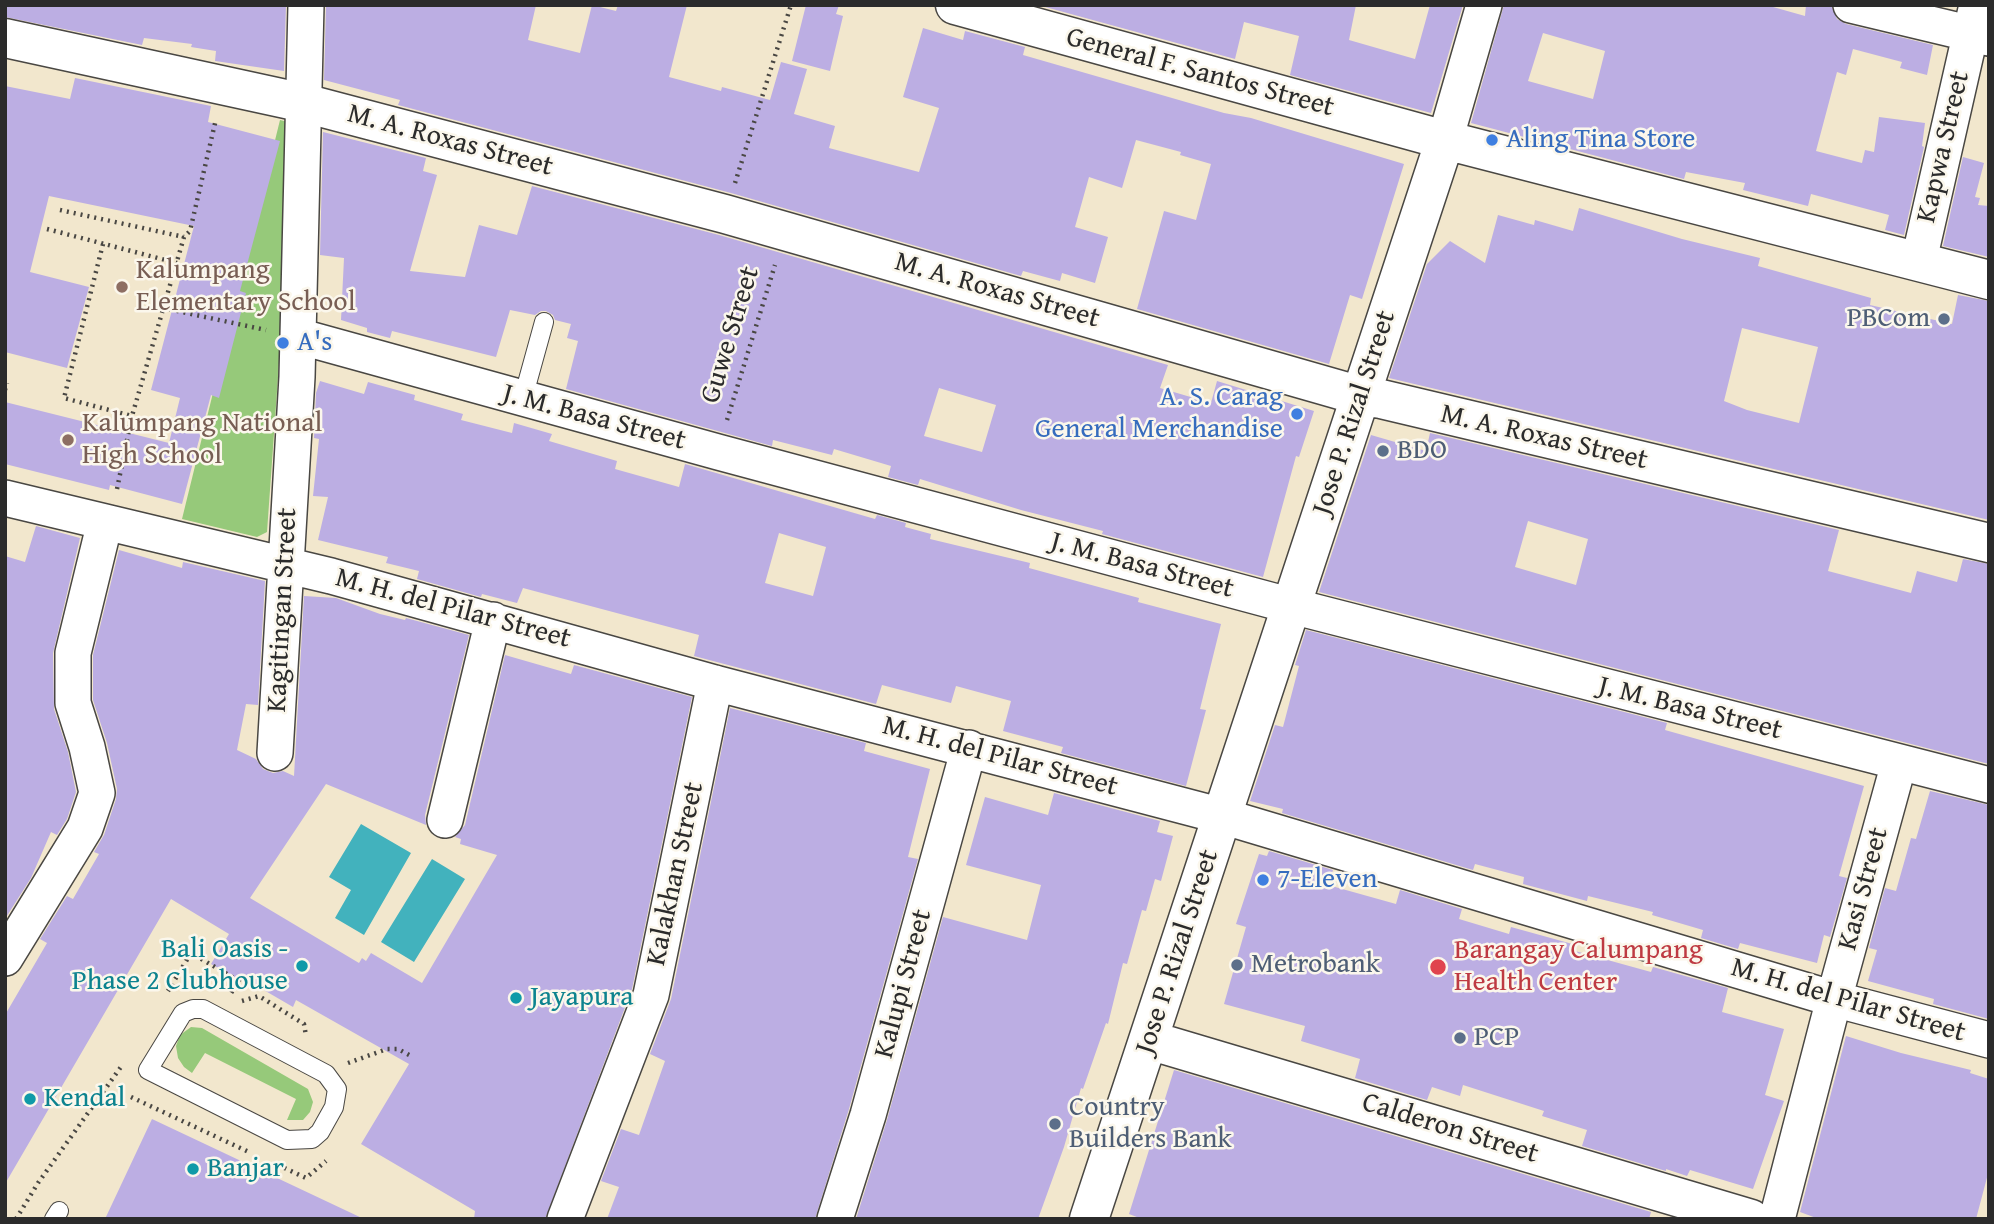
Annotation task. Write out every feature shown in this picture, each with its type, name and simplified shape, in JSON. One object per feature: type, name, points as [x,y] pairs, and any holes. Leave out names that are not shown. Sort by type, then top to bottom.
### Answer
[{"type":"street","name":"Kagitingan Street","points":[[275,753],[298,335],[306,5]]},
{"type":"street","name":"General F. Santos Street","points":[[955,5],[1445,140]]},
{"type":"street","points":[[1484,5],[1445,140],[1989,279]]},
{"type":"street","points":[[1851,5],[1979,26]]},
{"type":"street","name":"Kapwa Street","points":[[1919,260],[1979,26]]},
{"type":"street","name":"M. A. Roxas Street","points":[[5,38],[304,103],[725,214],[1361,396],[1989,543]]},
{"type":"street","name":"Jose P. Rizal Street","points":[[1089,1219],[1445,140]]},
{"type":"street","name":"J. M. Basa Street","points":[[298,335],[718,452],[1292,606],[1989,785]]},
{"type":"street","name":"M. H. del Pilar Street","points":[[5,498],[285,564],[715,683],[1223,816],[1834,999],[1989,1040]]},
{"type":"street","points":[[5,958],[85,828],[97,793],[87,747],[73,703],[73,653],[105,522]]},
{"type":"street","points":[[445,820],[493,620]]},
{"type":"street","name":"Kalakhan Street","points":[[565,1219],[650,995],[715,683]]},
{"type":"street","name":"Kalupi Street","points":[[835,1219],[868,1115],[969,748]]},
{"type":"street","name":"Kasi Street","points":[[1777,1219],[1899,762]]},
{"type":"street","name":"Calderon Street","points":[[1149,1040],[1751,1219]]},
{"type":"lane","points":[[523,398],[544,322]]},
{"type":"lane","points":[[204,1009],[326,1074],[337,1089],[334,1107],[320,1132],[312,1139],[287,1140],[148,1070],[183,1013],[204,1009]]},
{"type":"path","points":[[725,214],[791,5]]},
{"type":"path","points":[[117,489],[132,416],[184,237],[190,231],[216,118]]},
{"type":"path","points":[[60,211],[184,237]]},
{"type":"path","points":[[47,229],[177,263]]},
{"type":"path","name":"Guwe Street","points":[[718,452],[785,230]]},
{"type":"path","points":[[103,244],[64,398],[132,416]]},
{"type":"path","points":[[163,308],[238,325]]},
{"type":"path","points":[[5,390],[7,383]]},
{"type":"path","points":[[165,997],[191,953],[239,981],[226,1001],[234,1004],[259,996],[304,1024],[306,1037]]},
{"type":"path","points":[[340,1064],[345,1065],[387,1049],[398,1049],[413,1057]]},
{"type":"path","points":[[16,1219],[38,1183],[123,1063]]},
{"type":"green space","points":[[280,120],[296,124],[267,532],[257,537],[182,519]]},
{"type":"green space","points":[[191,1027],[202,1028],[308,1089],[313,1102],[310,1112],[303,1120],[287,1120],[296,1099],[205,1053],[192,1073],[178,1058],[176,1046],[180,1035]]},
{"type":"water","points":[[361,824],[411,853],[364,935],[335,918],[351,890],[329,877]]},
{"type":"water","points":[[432,859],[465,879],[414,962],[381,942]]},
{"type":"building","points":[[5,5],[286,5],[284,71],[215,61],[216,51],[191,47],[192,44],[144,38],[142,45],[5,17]]},
{"type":"building","points":[[326,5],[536,5],[528,40],[580,53],[592,5],[616,11],[618,5],[687,5],[669,77],[721,91],[722,87],[770,100],[781,62],[807,69],[794,114],[835,126],[829,148],[919,172],[939,108],[903,97],[923,28],[963,40],[965,31],[1025,47],[1023,55],[1224,113],[1251,118],[1404,164],[1362,299],[1350,295],[1329,364],[1137,309],[1164,211],[1196,220],[1211,164],[1180,155],[1181,152],[1136,140],[1122,188],[1089,177],[1075,227],[1108,237],[1095,283],[1062,273],[1060,281],[1023,271],[1021,276],[731,193],[398,105],[400,100],[324,80]]},
{"type":"building","points":[[806,5],[839,5],[836,14],[843,16],[830,71],[792,61]]},
{"type":"building","points":[[1038,5],[1356,5],[1349,40],[1415,59],[1430,5],[1463,5],[1431,113],[1290,75],[1299,36],[1244,22],[1235,59]]},
{"type":"building","points":[[1504,5],[1766,5],[1805,16],[1806,5],[1831,5],[1837,19],[1846,24],[1933,45],[1927,75],[1900,68],[1902,62],[1853,49],[1846,75],[1837,72],[1816,151],[1862,163],[1865,150],[1874,152],[1879,117],[1925,123],[1924,147],[1904,235],[1885,230],[1889,215],[1811,194],[1808,206],[1743,190],[1745,183],[1686,172],[1684,179],[1471,123]],"holes":[[[1543,33],[1605,51],[1593,99],[1528,81]]]},
{"type":"building","name":"Kalumpang Elementary School","points":[[75,78],[211,106],[208,122],[280,141],[240,291],[246,293],[219,398],[211,395],[182,504],[110,485],[109,490],[5,464],[5,402],[169,443],[180,398],[151,390],[194,226],[49,196],[30,272],[89,287],[67,368],[5,352],[5,86],[70,99]]},
{"type":"building","points":[[323,132],[426,158],[423,171],[437,175],[410,271],[465,277],[479,225],[517,235],[532,186],[719,235],[1168,365],[1160,388],[1211,403],[1217,381],[1314,411],[1299,457],[1296,456],[1263,577],[1102,534],[1103,531],[1021,510],[920,479],[918,485],[888,477],[891,466],[834,449],[832,455],[773,440],[772,446],[566,389],[578,341],[567,338],[571,324],[555,320],[553,315],[546,311],[535,315],[510,310],[496,357],[392,331],[390,338],[367,332],[367,328],[341,320],[344,258],[320,255]],"holes":[[[939,388],[996,405],[982,452],[924,436]]]},
{"type":"building","points":[[1963,157],[1984,163],[1975,197],[1980,198],[1978,205],[1989,206],[1989,257],[1943,246]]},
{"type":"building","points":[[1579,208],[1682,239],[1760,258],[1758,266],[1871,298],[1870,305],[1952,324],[1958,295],[1989,301],[1989,520],[1389,378],[1427,264],[1450,241],[1485,263],[1498,215],[1534,225],[1535,220],[1573,231]],"holes":[[[1742,328],[1818,347],[1799,423],[1747,410],[1724,401]]]},
{"type":"building","points":[[320,381],[364,394],[368,382],[415,395],[414,400],[463,414],[461,420],[512,433],[514,423],[552,434],[549,441],[617,461],[615,469],[679,487],[685,464],[875,519],[877,515],[906,523],[905,527],[931,534],[930,539],[1030,563],[1029,568],[1139,598],[1138,602],[1221,624],[1200,709],[1206,710],[1186,786],[1061,753],[1063,747],[1003,731],[1011,701],[956,686],[951,703],[882,685],[876,704],[694,656],[699,635],[523,588],[517,603],[482,594],[481,597],[417,579],[419,571],[386,563],[388,557],[318,540],[328,497],[313,496],[319,439],[314,438],[316,393]],"holes":[[[779,533],[826,547],[813,596],[765,583]]]},
{"type":"building","points":[[1430,433],[1839,530],[1828,571],[1911,593],[1917,571],[1957,582],[1963,559],[1989,564],[1989,764],[1319,592],[1371,435],[1426,451]],"holes":[[[1528,521],[1588,539],[1576,585],[1515,567]]]},
{"type":"building","points":[[36,526],[80,538],[53,653],[54,709],[68,752],[76,792],[67,819],[57,835],[51,832],[31,878],[5,919],[5,556],[25,562]]},
{"type":"building","points":[[119,550],[182,568],[183,562],[265,581],[258,705],[246,704],[237,750],[256,759],[263,769],[273,773],[283,771],[294,776],[304,596],[336,598],[380,614],[469,635],[425,815],[426,825],[326,784],[250,898],[359,963],[362,958],[366,961],[371,953],[422,983],[497,855],[460,844],[461,839],[455,837],[465,825],[505,655],[571,674],[574,665],[692,697],[632,989],[545,1219],[474,1219],[475,1211],[361,1144],[409,1064],[296,1000],[293,1007],[238,975],[236,978],[211,964],[229,934],[171,899],[5,1184],[5,1015],[47,943],[40,939],[67,896],[73,899],[99,854],[94,852],[104,835],[116,799],[117,789],[107,743],[93,700],[93,655]]},
{"type":"building","points":[[1306,630],[1667,723],[1665,730],[1864,786],[1839,876],[1847,878],[1830,937],[1824,935],[1817,963],[1740,943],[1738,949],[1701,938],[1703,930],[1652,915],[1653,912],[1588,896],[1587,901],[1523,884],[1524,877],[1475,864],[1473,870],[1282,813],[1283,809],[1250,801],[1275,725],[1283,727],[1299,666],[1295,665]]},
{"type":"building","points":[[730,708],[866,743],[864,751],[930,769],[908,857],[918,859],[849,1109],[815,1219],[607,1219],[619,1187],[601,1181],[621,1129],[639,1135],[665,1061],[650,1054],[671,999]]},
{"type":"building","points":[[1930,791],[1989,805],[1989,1019],[1933,1004],[1934,999],[1868,981],[1877,950],[1869,948],[1885,888],[1896,891],[1911,838],[1916,839]]},
{"type":"building","points":[[1054,793],[1160,821],[1157,832],[1173,836],[1161,881],[1155,879],[1146,911],[1142,910],[1127,964],[1123,963],[1108,1024],[1106,1023],[1083,1089],[1081,1088],[1064,1147],[1038,1219],[856,1219],[887,1120],[943,917],[1027,940],[1041,885],[966,865],[985,797],[1048,815]]},
{"type":"building","points":[[1269,851],[1333,870],[1328,885],[1396,904],[1400,890],[1462,909],[1459,919],[1509,934],[1511,927],[1576,945],[1575,951],[1651,972],[1653,967],[1728,988],[1722,1012],[1784,1029],[1765,1095],[1784,1101],[1753,1189],[1690,1170],[1687,1176],[1666,1171],[1582,1146],[1587,1130],[1542,1116],[1544,1111],[1463,1085],[1460,1096],[1432,1087],[1427,1100],[1355,1078],[1360,1059],[1301,1041],[1305,1026],[1224,1004],[1246,927],[1236,924],[1259,854],[1267,856]]},
{"type":"building","points":[[1846,1036],[1971,1070],[1970,1073],[1989,1079],[1989,1170],[1976,1219],[1819,1219],[1800,1212]]},
{"type":"building","points":[[1174,1070],[1651,1212],[1649,1219],[1142,1219],[1129,1214]]},
{"type":"building","name":"Banjar","points":[[152,1119],[364,1219],[105,1219]]},
{"type":"place","name":"Aling Tina Store","points":[[1492,140]]},
{"type":"place","name":"Kalumpang Elementary School","points":[[122,287]]},
{"type":"place","name":"PBCom","points":[[1944,319]]},
{"type":"place","name":"A's","points":[[283,343]]},
{"type":"place","name":"A. S. Carag General Merchandise","points":[[1297,414]]},
{"type":"place","name":"Kalumpang National High School","points":[[68,440]]},
{"type":"place","name":"BDO","points":[[1383,451]]},
{"type":"place","name":"7-Eleven","points":[[1263,880]]},
{"type":"place","name":"Metrobank","points":[[1237,965]]},
{"type":"place","name":"Bali Oasis - Phase 2 Clubhouse","points":[[302,966]]},
{"type":"place","name":"Barangay Calumpang Health Center","points":[[1438,967]]},
{"type":"place","name":"Jayapura","points":[[516,998]]},
{"type":"place","name":"PCP","points":[[1460,1038]]},
{"type":"place","name":"Kendal","points":[[30,1099]]},
{"type":"place","name":"Country Builders Bank","points":[[1055,1124]]},
{"type":"place","name":"Banjar","points":[[193,1169]]}]
